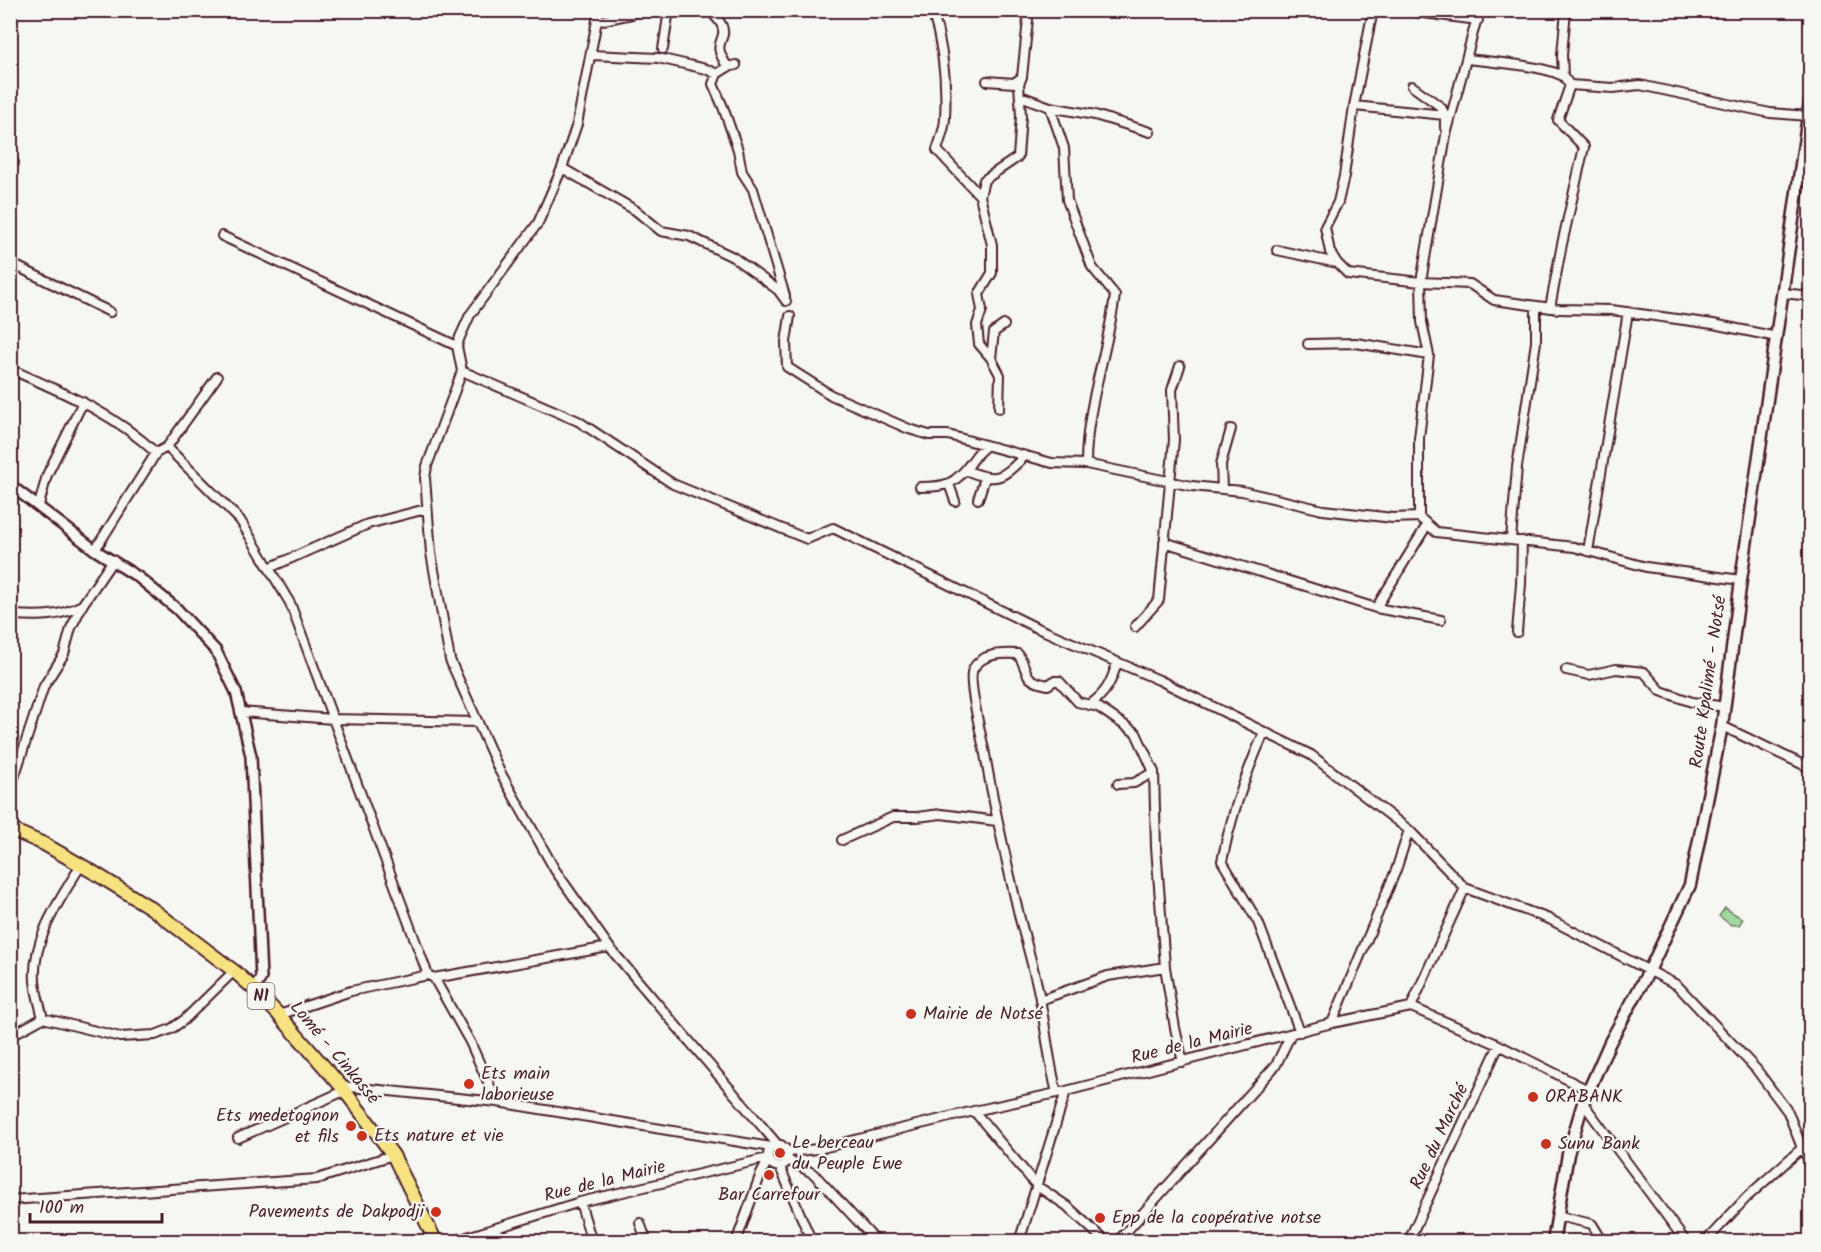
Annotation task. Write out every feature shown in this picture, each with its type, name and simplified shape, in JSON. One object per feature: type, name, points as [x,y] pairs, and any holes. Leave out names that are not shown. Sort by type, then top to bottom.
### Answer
[{"type":"highway","name":"Lomé - Cinkassé","points":[[10,829],[81,865],[151,908],[254,989],[342,1088],[393,1155],[436,1242]]},
{"type":"main road","name":"Route Kpalimé - Notsé","points":[[1554,1242],[1568,1154],[1583,1103],[1610,1042],[1650,969],[1690,885],[1725,707],[1741,580],[1810,102]]},
{"type":"street","points":[[599,10],[577,124],[562,168],[538,223],[470,315],[457,346],[462,371],[427,466],[425,478],[431,553],[450,660],[499,770],[555,870],[609,947],[774,1146]]},
{"type":"street","points":[[598,21],[632,14],[638,10]]},
{"type":"street","points":[[663,49],[669,10]]},
{"type":"street","points":[[562,168],[635,210],[661,231],[689,236],[733,256],[778,290],[786,301],[753,189],[742,172],[738,150],[713,84],[717,74],[732,66],[721,57],[717,47],[723,32],[722,24],[710,10]]},
{"type":"street","points":[[932,10],[941,40],[944,83],[945,120],[937,150],[980,196]]},
{"type":"street","points":[[999,408],[1000,375],[991,358],[979,344],[977,325],[982,310],[979,294],[992,273],[992,245],[980,196],[984,180],[1018,157],[1021,116],[1019,84],[1022,77],[1029,10]]},
{"type":"street","points":[[1373,10],[1354,106],[1344,176],[1338,202],[1325,227],[1330,252],[1348,274],[1421,282],[1470,284],[1494,300],[1550,308],[1628,312],[1713,324],[1777,337]]},
{"type":"street","points":[[1400,10],[1478,20]]},
{"type":"street","points":[[1419,518],[1419,438],[1429,355],[1422,322],[1421,282],[1446,135],[1479,10]]},
{"type":"street","points":[[1566,10],[1562,55],[1563,76],[1570,86]]},
{"type":"street","points":[[591,55],[658,58],[706,69],[717,74]]},
{"type":"street","points":[[1467,59],[1509,64],[1563,76]]},
{"type":"street","points":[[987,81],[1014,83],[1022,77]]},
{"type":"street","points":[[1570,86],[1613,88],[1640,85],[1770,113],[1808,116]]},
{"type":"street","points":[[1412,86],[1441,107],[1446,135]]},
{"type":"street","points":[[1550,308],[1584,147],[1558,120],[1570,86]]},
{"type":"street","points":[[1020,96],[1050,107],[1095,115],[1150,132]]},
{"type":"street","points":[[1354,106],[1444,115]]},
{"type":"street","points":[[1050,107],[1064,148],[1067,200],[1092,267],[1115,295],[1112,320],[1086,438],[1086,464]]},
{"type":"street","points":[[222,236],[457,346]]},
{"type":"street","points":[[1277,250],[1337,263]]},
{"type":"street","points":[[10,263],[110,312]]},
{"type":"street","points":[[1784,293],[1810,296]]},
{"type":"street","points":[[1511,540],[1517,467],[1536,342],[1536,306]]},
{"type":"street","points":[[1588,551],[1628,312]]},
{"type":"street","points":[[790,316],[786,342],[787,366],[831,395],[909,429],[929,435],[948,435],[1052,463],[1086,464],[1170,482],[1242,491],[1323,510],[1394,518],[1419,518],[1436,532],[1574,547],[1646,567],[1741,580]]},
{"type":"street","points":[[991,358],[994,332],[1004,325]]},
{"type":"street","points":[[1308,344],[1356,343],[1429,355]]},
{"type":"street","points":[[1135,627],[1159,600],[1174,440],[1172,390],[1180,366]]},
{"type":"street","points":[[10,369],[83,402],[138,436],[156,453]]},
{"type":"street","points":[[462,371],[578,421],[672,484],[807,539],[833,528],[1035,627],[1159,680],[1311,755],[1409,830],[1465,888],[1548,919],[1650,969],[1677,985],[1756,1069],[1788,1112],[1810,1162]]},
{"type":"street","points":[[95,550],[156,453],[167,447],[217,377]]},
{"type":"street","points":[[39,505],[47,475],[83,402]]},
{"type":"street","points":[[1222,489],[1221,464],[1231,429]]},
{"type":"street","points":[[920,487],[941,487],[949,484],[986,446]]},
{"type":"street","points":[[167,447],[240,520],[290,603],[431,976],[470,1042],[497,1102]]},
{"type":"street","points":[[965,470],[985,478],[1004,476],[1025,456]]},
{"type":"street","points":[[978,499],[985,478]]},
{"type":"street","points":[[949,484],[955,501]]},
{"type":"street","points":[[10,485],[95,550],[138,577],[177,609],[216,651],[236,692],[251,756],[261,978],[254,989]]},
{"type":"street","points":[[269,568],[368,524],[426,508]]},
{"type":"street","points":[[1376,608],[1427,525]]},
{"type":"street","points":[[1517,632],[1522,541]]},
{"type":"street","points":[[1164,542],[1376,608],[1441,620]]},
{"type":"street","points":[[10,790],[45,686],[64,654],[71,628],[83,604],[113,560]]},
{"type":"street","points":[[10,615],[47,616],[67,613],[83,604]]},
{"type":"street","points":[[1057,1093],[1049,1064],[1040,1000],[997,820],[973,698],[971,675],[973,669],[984,658],[1002,653],[1018,654],[1026,676],[1030,680],[1048,685],[1059,681],[1078,702],[1098,707],[1136,733],[1154,772],[1156,848],[1165,967],[1183,1062]]},
{"type":"street","points":[[1089,705],[1103,694],[1112,680],[1117,662]]},
{"type":"street","points":[[1566,670],[1589,675],[1616,669],[1644,672],[1661,691],[1692,702],[1725,707]]},
{"type":"street","points":[[241,712],[333,719],[478,722]]},
{"type":"street","points":[[1722,726],[1810,768]]},
{"type":"street","points":[[1264,733],[1248,768],[1230,821],[1222,861],[1258,922],[1300,1032]]},
{"type":"street","points":[[1118,784],[1134,783],[1154,772]]},
{"type":"street","points":[[842,840],[893,817],[941,814],[997,820]]},
{"type":"street","points":[[1332,1023],[1396,870],[1409,830]]},
{"type":"street","points":[[43,1018],[35,983],[36,958],[48,921],[81,865]]},
{"type":"street","points":[[1465,888],[1411,1007],[1498,1045],[1588,1090]]},
{"type":"street","points":[[279,1015],[351,991],[609,947]]},
{"type":"street","points":[[1040,1000],[1108,976],[1165,967]]},
{"type":"street","points":[[10,1036],[43,1018],[120,1037],[155,1035],[171,1029],[184,1020],[234,971]]},
{"type":"street","name":"Rue de la Mairie","points":[[789,1156],[1066,1091],[1332,1023],[1411,1007]]},
{"type":"street","points":[[1117,1242],[1276,1065],[1291,1034]]},
{"type":"street","name":"Rue du Marché","points":[[1408,1242],[1498,1045]]},
{"type":"street","points":[[238,1137],[342,1088],[497,1102],[785,1146],[789,1156],[814,1174],[877,1242]]},
{"type":"street","points":[[1019,1242],[1066,1091]]},
{"type":"street","points":[[1583,1103],[1686,1242]]},
{"type":"street","points":[[974,1111],[1037,1186],[1067,1206],[1106,1242]]},
{"type":"street","points":[[1705,1242],[1747,1197],[1810,1141]]},
{"type":"street","points":[[736,1242],[768,1159],[767,1155],[774,1146]]},
{"type":"street","points":[[10,1200],[317,1179],[393,1155]]},
{"type":"street","points":[[780,1167],[789,1156]]},
{"type":"street","points":[[768,1159],[772,1165],[780,1167]]},
{"type":"street","name":"Rue de la Mairie","points":[[451,1242],[580,1202],[768,1159]]},
{"type":"street","points":[[780,1167],[812,1242]]},
{"type":"street","points":[[580,1202],[592,1242]]},
{"type":"street","points":[[1558,1216],[1592,1224],[1603,1242]]},
{"type":"street","points":[[640,1223],[647,1242]]},
{"type":"green space","points":[[1725,908],[1743,919],[1739,925],[1731,925],[1719,916]]},
{"type":"place","name":"Mairie de Notsé","points":[[911,1014]]},
{"type":"place","name":"Ets main laborieuse","points":[[469,1084]]},
{"type":"place","name":"ORABANK","points":[[1533,1097]]},
{"type":"place","name":"Ets medetognon et fils","points":[[351,1126]]},
{"type":"place","name":"Ets nature et vie","points":[[362,1136]]},
{"type":"place","name":"Sunu Bank","points":[[1546,1144]]},
{"type":"place","name":"Le berceau du Peuple Ewe","points":[[780,1153]]},
{"type":"place","name":"Bar Carrefour","points":[[769,1175]]},
{"type":"place","name":"Pavements de Dakpodji","points":[[436,1212]]},
{"type":"place","name":"Epp de la coopérative notse","points":[[1100,1218]]}]
